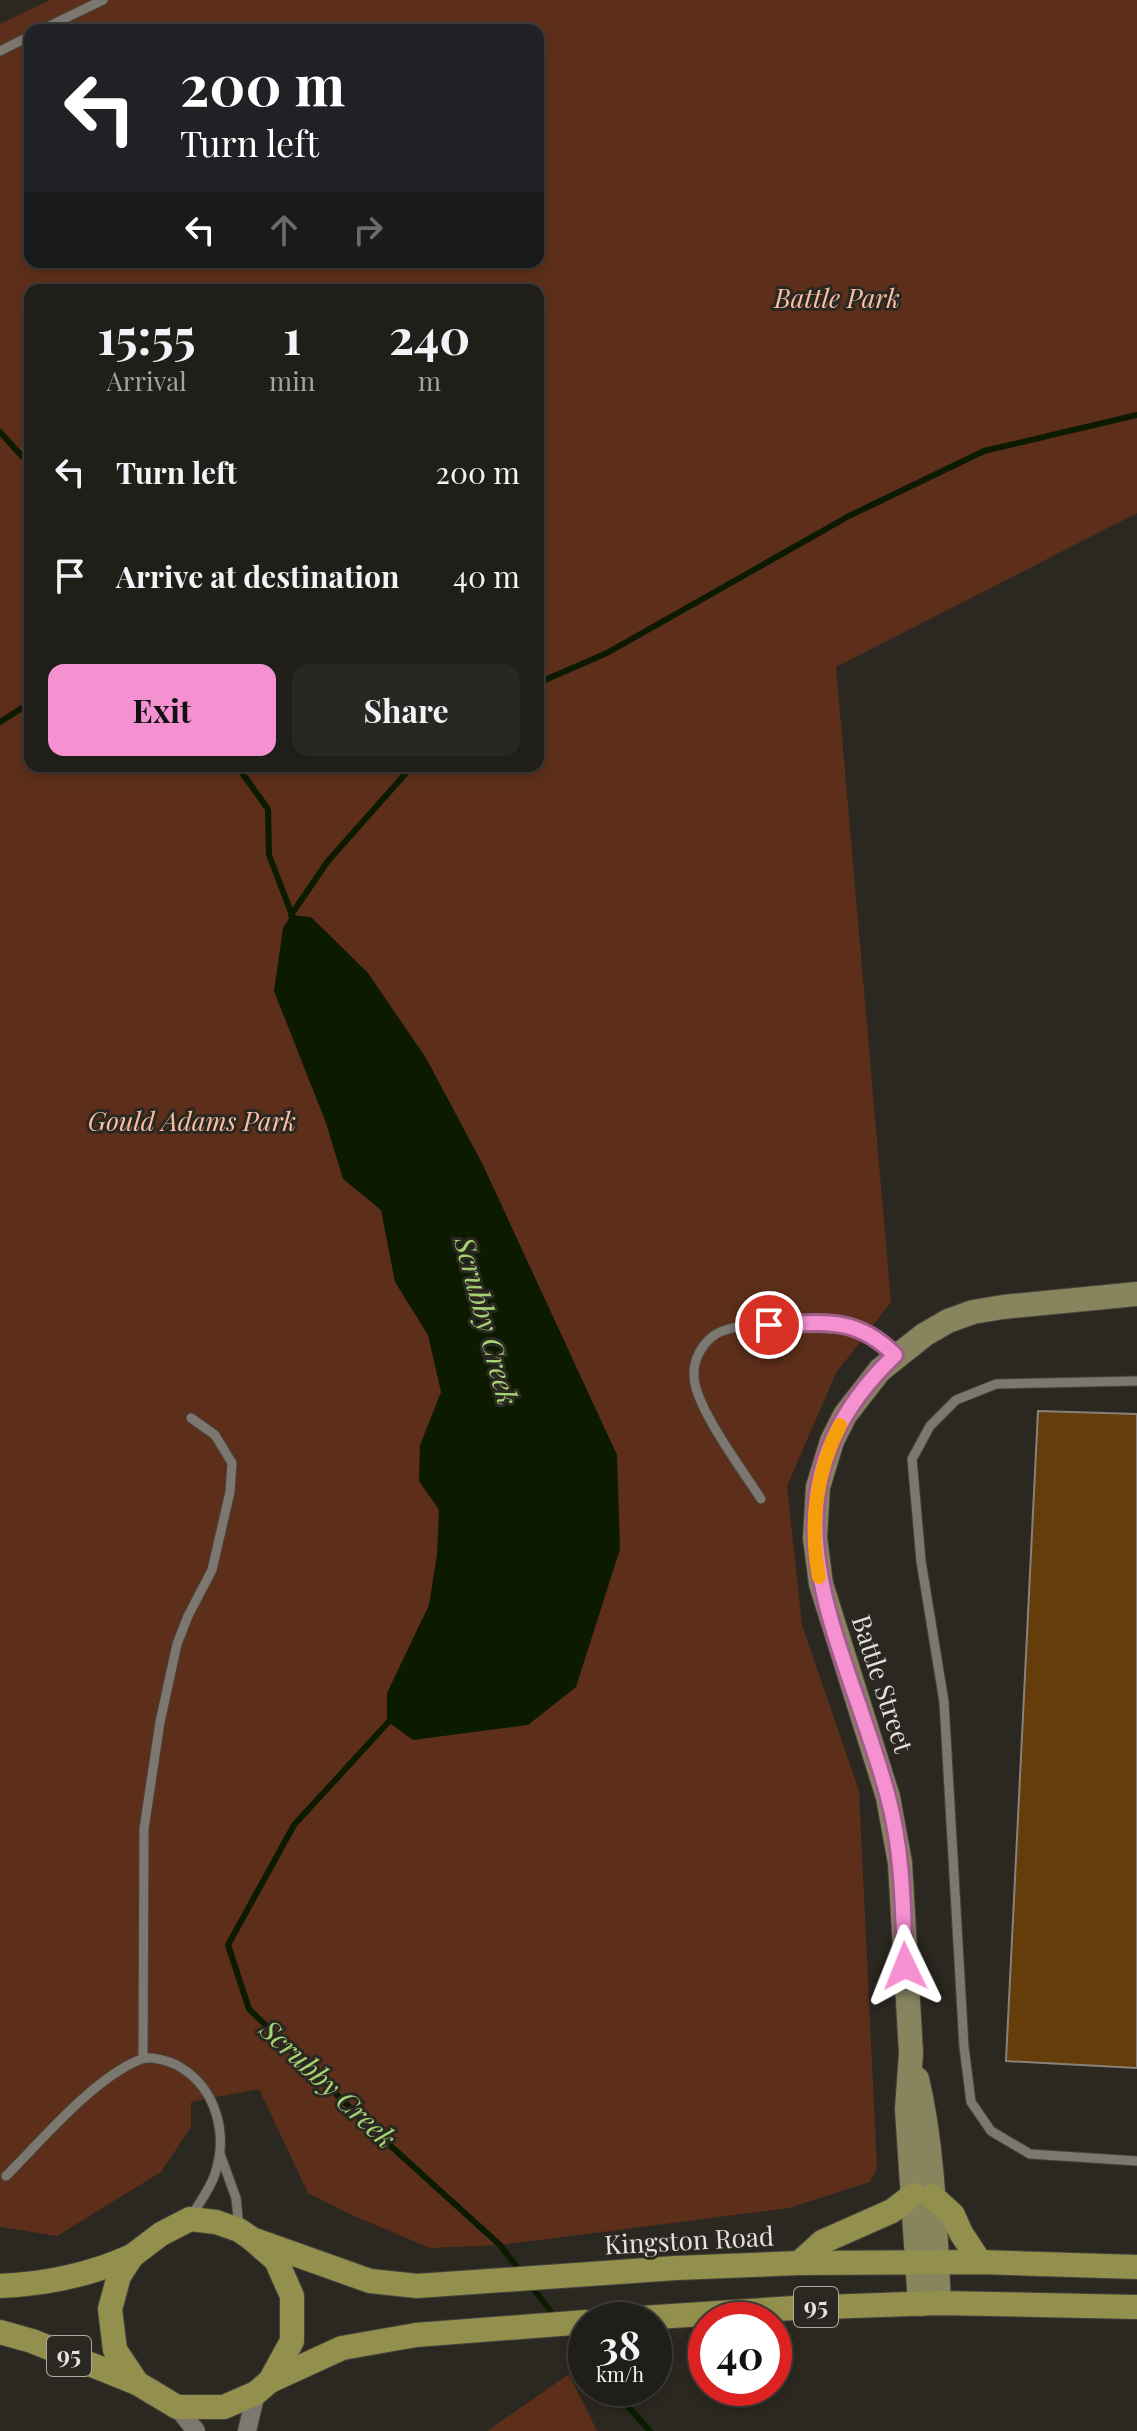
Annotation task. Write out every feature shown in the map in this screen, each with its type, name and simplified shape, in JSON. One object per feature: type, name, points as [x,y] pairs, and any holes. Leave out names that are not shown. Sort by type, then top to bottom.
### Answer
[{"type":"main road","points":[[799,2263],[822,2242],[922,2195],[953,2215],[980,2262]]},
{"type":"main road","name":"95","points":[[0,2286],[34,2284],[101,2271],[132,2256],[161,2234],[190,2219],[216,2222],[246,2234]]},
{"type":"main road","points":[[246,2234],[276,2260],[292,2296],[292,2341],[263,2387]]},
{"type":"main road","name":"Kingston Road","points":[[246,2234],[370,2281],[417,2286],[799,2263],[980,2262],[1137,2267]]},
{"type":"main road","name":"95","points":[[132,2256],[119,2276],[110,2309],[115,2350],[137,2383]]},
{"type":"main road","name":"95","points":[[672,2316],[929,2304],[1137,2307]]},
{"type":"main road","points":[[177,2407],[224,2407],[342,2348],[416,2335],[568,2323]]},
{"type":"main road","name":"95","points":[[0,2332],[32,2341],[137,2383],[177,2407]]},
{"type":"street","name":"Battle Street","points":[[929,2304],[922,2195],[907,2109],[911,2053],[896,1835],[884,1784],[821,1584],[815,1538],[818,1487],[832,1441],[861,1392],[895,1355],[924,1335],[948,1321],[973,1312],[1137,1294]]},
{"type":"street","points":[[247,2431],[263,2387]]},
{"type":"street","points":[[177,2407],[196,2431]]},
{"type":"lane","points":[[53,24],[103,0]]},
{"type":"lane","points":[[0,51],[24,39]]},
{"type":"lane","points":[[761,1499],[695,1388],[695,1365],[709,1340],[727,1329],[744,1326],[845,1325],[870,1334],[895,1355]]},
{"type":"lane","points":[[1137,1381],[996,1384],[956,1400],[930,1426],[912,1459],[921,1561],[944,1702],[964,2047],[971,2102],[991,2131],[1030,2154],[1137,2161]]},
{"type":"lane","points":[[143,2058],[144,1829],[160,1722],[177,1644],[212,1570],[230,1492],[232,1463],[215,1435],[191,1418]]},
{"type":"lane","points":[[6,2176],[95,2088],[125,2067],[143,2058],[174,2064],[192,2074],[219,2116],[220,2154],[214,2177],[190,2219]]},
{"type":"lane","points":[[220,2154],[246,2234]]},
{"type":"green space","name":"Battle Park","points":[[50,0],[1137,0],[1137,513],[836,667],[891,1302],[836,1373],[787,1486],[802,1625],[859,1791],[877,2169],[870,2182],[789,2208],[500,2245],[430,2248],[308,2193],[259,2089],[191,2102],[191,2127],[161,2172],[57,2236],[0,2227],[0,24]]},
{"type":"green space","points":[[568,2375],[568,2406],[585,2406],[597,2431],[487,2431]]},
{"type":"water","points":[[291,915],[311,917],[368,973],[426,1058],[482,1163],[617,1455],[620,1549],[576,1687],[528,1725],[413,1740],[387,1721],[387,1693],[429,1605],[437,1554],[439,1510],[419,1481],[420,1445],[441,1392],[428,1335],[395,1282],[381,1210],[343,1179],[326,1123],[274,991],[283,928]]},
{"type":"building","points":[[1038,1411],[1137,1414],[1137,2068],[1006,2061]]},
{"type":"waterway","points":[[544,680],[607,653],[849,516],[984,451],[1137,415]]},
{"type":"waterway","name":"Scrubby Creek","points":[[0,432],[24,458]]},
{"type":"waterway","points":[[0,722],[24,707]]},
{"type":"waterway","name":"Scrubby Creek","points":[[241,772],[268,809],[269,855],[294,920]]},
{"type":"waterway","points":[[291,915],[328,861],[407,772]]},
{"type":"waterway","name":"Scrubby Creek","points":[[394,1716],[294,1825],[228,1945],[249,2009],[372,2129],[500,2245],[522,2274]]},
{"type":"waterway","name":"Scrubby Creek","points":[[531,2286],[556,2318]]},
{"type":"waterway","name":"Scrubby Creek","points":[[627,2406],[650,2431]]},
{"type":"slow traffic","points":[[819,1577],[814,1515],[824,1464],[840,1425]]},
{"type":"route","points":[[769,1325],[818,1323],[859,1328],[882,1342],[895,1355],[861,1392],[845,1415],[824,1464],[814,1515],[816,1559],[821,1584],[888,1797],[896,1835],[905,1966]]},
{"type":"park label","name":"Gould Adams Park","points":[[192,1122]]}]
